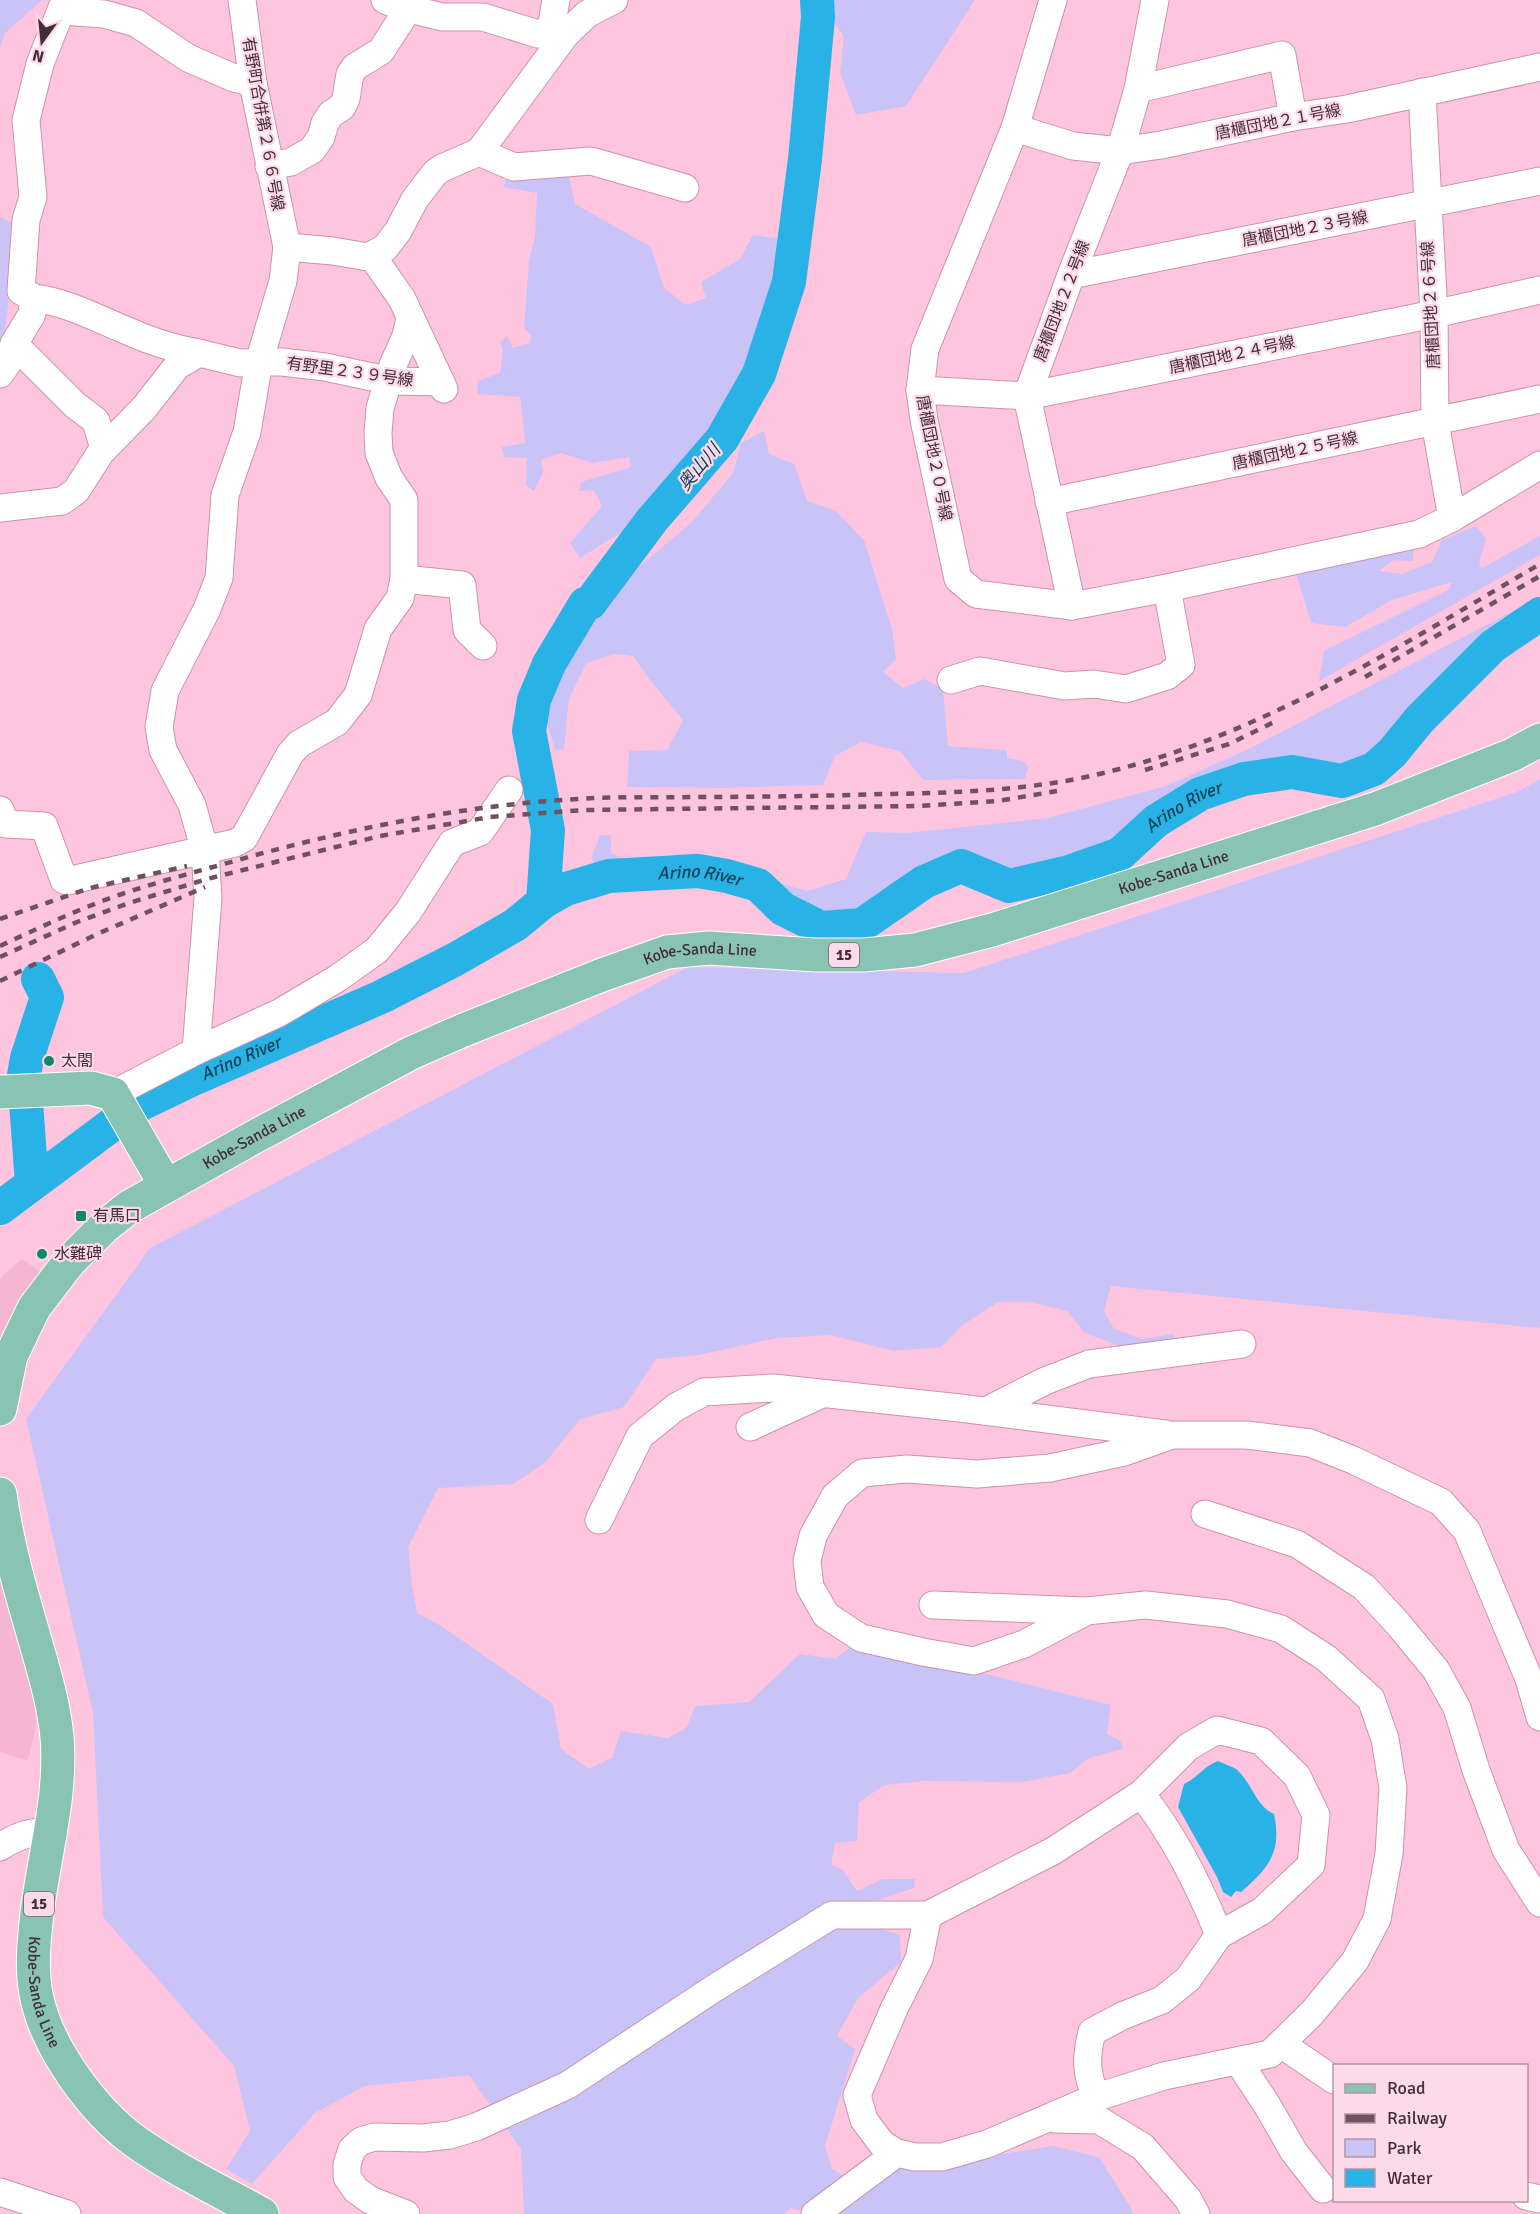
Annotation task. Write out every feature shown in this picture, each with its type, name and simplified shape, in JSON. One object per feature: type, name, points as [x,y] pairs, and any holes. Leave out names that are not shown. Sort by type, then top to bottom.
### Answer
[{"type":"main road","name":"Kobe-Sanda Line","points":[[0,1409],[11,1356],[22,1329],[45,1292],[69,1262],[160,1175],[411,1053],[534,1001],[667,952],[709,948],[816,955],[864,955],[915,950],[992,930],[1375,809],[1512,755],[1540,740]]},
{"type":"main road","points":[[16,1091],[91,1088],[116,1098],[160,1175]]},
{"type":"main road","name":"Kobe-Sanda Line","points":[[0,1494],[11,1556],[48,1685],[56,1729],[57,1765],[35,1930],[33,1971],[37,1997],[55,2044],[92,2099],[110,2121],[160,2158],[262,2214]]},
{"type":"street","name":"有野町合併第２６６号線","points":[[196,1050],[208,898],[205,851],[192,805],[163,750],[159,727],[165,691],[207,609],[219,578],[225,495],[246,432],[259,362],[283,281],[287,247],[253,83],[242,0]]},
{"type":"street","points":[[556,0],[558,32]]},
{"type":"street","name":"唐櫃団地２０号線","points":[[1053,0],[1015,128],[925,349],[920,390],[924,420],[958,579],[976,594],[1072,606],[1167,588],[1419,534],[1452,518],[1540,465]]},
{"type":"street","name":"唐櫃団地２２号線","points":[[1026,396],[1120,152],[1138,89],[1155,0]]},
{"type":"street","points":[[269,166],[291,162],[312,150],[321,137],[325,123],[331,114],[342,107],[346,99],[350,74],[381,51],[397,4],[444,8],[538,34],[558,32]]},
{"type":"street","points":[[287,247],[372,256],[385,248],[435,173],[479,152],[558,32],[599,4]]},
{"type":"street","points":[[0,374],[9,361],[14,344],[32,314],[34,298],[21,291],[26,220],[33,197],[26,120],[40,64],[63,5],[136,23],[188,58],[234,78],[253,83]]},
{"type":"street","points":[[1138,89],[1282,55],[1293,117]]},
{"type":"street","name":"唐櫃団地２１号線","points":[[1015,128],[1073,146],[1120,152],[1293,117],[1347,109],[1540,67]]},
{"type":"street","name":"唐櫃団地２６号線","points":[[1422,92],[1426,205],[1434,314],[1435,422],[1452,518]]},
{"type":"street","points":[[479,152],[514,167],[591,161],[685,188]]},
{"type":"street","name":"唐櫃団地２３号線","points":[[1071,275],[1540,181]]},
{"type":"street","points":[[0,810],[6,824],[44,826],[64,880],[67,881],[235,843],[244,838],[290,754],[300,744],[337,722],[358,695],[378,629],[399,598],[405,579],[404,500],[389,478],[379,453],[378,433],[380,408],[393,365],[406,336],[410,318],[402,300],[372,256]]},
{"type":"street","name":"唐櫃団地２４号線","points":[[920,390],[1026,396],[1434,314],[1540,290]]},
{"type":"street","name":"有野里２３９号線","points":[[34,298],[52,300],[126,331],[183,350],[240,363],[282,362],[325,367],[389,380],[442,385],[410,318]]},
{"type":"street","points":[[14,344],[75,405],[96,421],[104,450]]},
{"type":"street","points":[[0,508],[62,501],[76,491],[104,450],[144,408],[177,366],[199,353]]},
{"type":"street","points":[[1026,396],[1072,606]]},
{"type":"street","name":"唐櫃団地２５号線","points":[[1049,502],[1540,399]]},
{"type":"street","points":[[405,579],[462,585],[467,630],[483,646]]},
{"type":"street","points":[[951,680],[980,671],[1065,686],[1094,684],[1126,689],[1167,676],[1181,665],[1167,588]]},
{"type":"street","points":[[116,1098],[196,1050],[279,1013],[338,978],[378,950],[408,912],[452,843],[480,832],[509,790]]},
{"type":"street","points":[[986,1411],[1045,1381],[1089,1364],[1242,1344]]},
{"type":"street","points":[[599,1520],[640,1436],[676,1407],[704,1392],[773,1388],[986,1411],[1172,1435],[1246,1436],[1310,1443],[1353,1460],[1441,1502],[1467,1531],[1529,1679],[1540,1717]]},
{"type":"street","points":[[750,1427],[823,1393]]},
{"type":"street","points":[[1086,1611],[1023,1644],[974,1661],[923,1652],[861,1638],[826,1615],[810,1587],[807,1560],[813,1536],[835,1496],[862,1473],[907,1469],[977,1473],[1050,1468],[1124,1452],[1172,1435]]},
{"type":"street","points":[[1205,1514],[1297,1544],[1364,1587],[1399,1625],[1436,1670],[1457,1708],[1476,1770],[1506,1850],[1540,1903]]},
{"type":"street","points":[[928,1915],[919,1959],[894,2009],[857,2095],[864,2120],[882,2144],[897,2153],[915,2157],[942,2157],[987,2144],[1043,2118],[1097,2097],[1164,2076],[1270,2054],[1312,2013],[1356,1961],[1377,1919],[1389,1854],[1393,1788],[1385,1739],[1371,1700],[1326,1658],[1281,1629],[1227,1614],[1146,1605],[1086,1611],[933,1605]]},
{"type":"street","points":[[406,2214],[370,2200],[356,2190],[347,2177],[347,2164],[352,2149],[361,2141],[375,2137],[423,2138],[450,2135],[476,2127],[568,2085],[713,1989],[832,1915],[928,1915],[1053,1851],[1142,1794],[1188,1746],[1217,1730],[1261,1741],[1297,1776],[1316,1815],[1311,1865],[1262,1911],[1219,1935],[1188,1979],[1162,2000],[1122,2016],[1092,2032],[1086,2053],[1089,2082],[1097,2097]]},
{"type":"street","points":[[1142,1794],[1156,1812],[1200,1887],[1219,1935]]},
{"type":"street","points":[[0,1847],[14,1838],[31,1832],[50,1831]]},
{"type":"street","points":[[1281,2044],[1333,2079]]},
{"type":"street","points":[[1238,2061],[1294,2152],[1323,2189]]},
{"type":"street","points":[[1043,2118],[1099,2120],[1143,2147],[1188,2199],[1196,2214]]},
{"type":"street","points":[[815,2214],[897,2153]]},
{"type":"street","points":[[0,2192],[67,2214]]},
{"type":"shaded area","points":[[22,1259],[41,1272],[0,1356],[0,1281],[3,1275]]},
{"type":"shaded area","points":[[0,1573],[34,1687],[36,1725],[28,1761],[0,1752]]},
{"type":"green space","points":[[0,0],[42,0],[5,33],[0,48]]},
{"type":"green space","points":[[828,0],[975,0],[906,106],[856,115],[840,72],[844,37],[824,8]]},
{"type":"green space","points":[[568,171],[575,204],[651,247],[664,288],[686,305],[706,298],[701,282],[740,259],[753,235],[791,240],[798,260],[768,353],[732,424],[622,532],[580,558],[570,543],[602,506],[594,490],[579,491],[581,482],[631,467],[629,457],[592,463],[561,453],[541,460],[543,472],[534,491],[526,485],[527,458],[504,457],[502,447],[525,443],[520,397],[477,394],[478,381],[500,373],[503,349],[500,343],[507,336],[513,348],[530,343],[531,335],[524,328],[529,261],[535,236],[537,193],[504,187],[506,176]]},
{"type":"green space","points":[[0,217],[12,223],[12,275],[3,344],[0,347]]},
{"type":"green space","points":[[764,431],[769,454],[794,464],[807,501],[836,511],[864,540],[892,629],[896,659],[883,672],[903,688],[924,679],[943,689],[948,746],[1007,750],[1007,758],[1023,761],[1028,767],[1025,779],[923,780],[900,751],[861,742],[835,756],[823,785],[725,788],[627,787],[629,751],[667,750],[683,720],[633,656],[614,654],[586,663],[569,699],[564,749],[555,750],[543,708],[567,641],[602,609],[628,576],[692,522],[733,473],[741,443]]},
{"type":"green space","points":[[1476,526],[1486,539],[1479,563],[1482,568],[1540,536],[1540,555],[1319,681],[1324,651],[1448,590],[1452,582],[1392,600],[1345,627],[1311,623],[1293,563],[1414,542],[1413,561],[1394,560],[1379,571],[1402,574],[1432,562],[1442,540]]},
{"type":"green space","points":[[1540,597],[1540,630],[1471,680],[1399,758],[1396,771],[1366,787],[1339,790],[1293,784],[1244,787],[1192,807],[1158,829],[1139,854],[1121,868],[1023,896],[956,860],[923,876],[844,937],[804,935],[782,924],[755,901],[701,885],[599,890],[592,857],[600,835],[611,835],[611,853],[637,865],[662,862],[676,854],[695,853],[729,860],[743,870],[764,879],[807,891],[846,879],[866,832],[907,833],[1048,818],[1166,786],[1251,748]]},
{"type":"green space","points":[[1540,779],[1540,1326],[1538,1328],[1111,1286],[1104,1311],[1114,1329],[1143,1339],[1174,1334],[1175,1343],[1138,1353],[1085,1333],[1067,1311],[1030,1302],[998,1302],[963,1325],[941,1347],[894,1351],[831,1335],[777,1338],[699,1355],[656,1359],[624,1407],[580,1419],[545,1463],[513,1484],[438,1488],[408,1547],[417,1613],[443,1627],[553,1704],[561,1749],[589,1769],[612,1758],[621,1731],[668,1738],[687,1727],[695,1706],[749,1702],[800,1654],[835,1659],[857,1642],[1111,1705],[1107,1734],[1121,1741],[1123,1749],[1089,1758],[1070,1773],[1023,1782],[922,1781],[885,1785],[859,1802],[857,1841],[835,1843],[831,1865],[843,1870],[857,1891],[882,1879],[915,1879],[914,1888],[858,1907],[867,1924],[900,1935],[901,1962],[858,1998],[837,2036],[855,2049],[825,2146],[832,2169],[846,2177],[804,2212],[791,2208],[784,2214],[524,2214],[521,2149],[469,2075],[365,2086],[315,2113],[252,2184],[226,2169],[250,2131],[234,2066],[103,1917],[93,1713],[26,1419],[150,1248],[688,967],[964,973],[1517,792]]},
{"type":"green space","points":[[1053,2146],[1099,2157],[1133,2214],[834,2214],[891,2168]]},
{"type":"water","points":[[1218,1761],[1236,1769],[1241,1774],[1258,1800],[1274,1814],[1276,1827],[1274,1849],[1266,1867],[1241,1892],[1236,1891],[1231,1897],[1223,1892],[1178,1807],[1184,1784]]},
{"type":"waterway","name":"奥山川","points":[[543,902],[548,830],[529,731],[534,700],[549,664],[585,604],[590,603],[652,520],[722,439],[759,374],[789,282],[805,159],[818,17],[817,0]]},
{"type":"waterway","name":"Arino River","points":[[0,1208],[137,1106],[381,997],[454,960],[515,925],[543,902],[566,889],[609,876],[698,871],[758,885],[783,909],[821,928],[862,925],[924,882],[961,866],[1009,886],[1069,872],[1120,854],[1156,821],[1200,794],[1244,779],[1292,772],[1342,781],[1374,769],[1392,753],[1420,719],[1493,646],[1540,614]]},
{"type":"waterway","points":[[32,1184],[24,1075],[27,1058],[47,997],[38,979]]},
{"type":"railway","points":[[0,946],[89,906],[169,879],[332,836],[454,812],[495,806],[592,798],[813,796],[979,791],[1071,780],[1135,765],[1196,745],[1314,692],[1372,662],[1540,564]]},
{"type":"railway","points":[[1365,677],[1540,576]]},
{"type":"railway","points":[[1145,770],[1229,744],[1274,722]]},
{"type":"railway","points":[[0,957],[77,922],[207,879],[380,836],[490,817],[584,810],[917,806],[998,801],[1057,791]]},
{"type":"railway","points":[[0,919],[90,888],[187,866]]},
{"type":"railway","points":[[0,981],[95,935],[205,887]]},
{"type":"place","name":"太閤","points":[[49,1061]]},
{"type":"place","name":"有馬口","points":[[81,1216]]},
{"type":"place","name":"水難碑","points":[[42,1254]]}]
